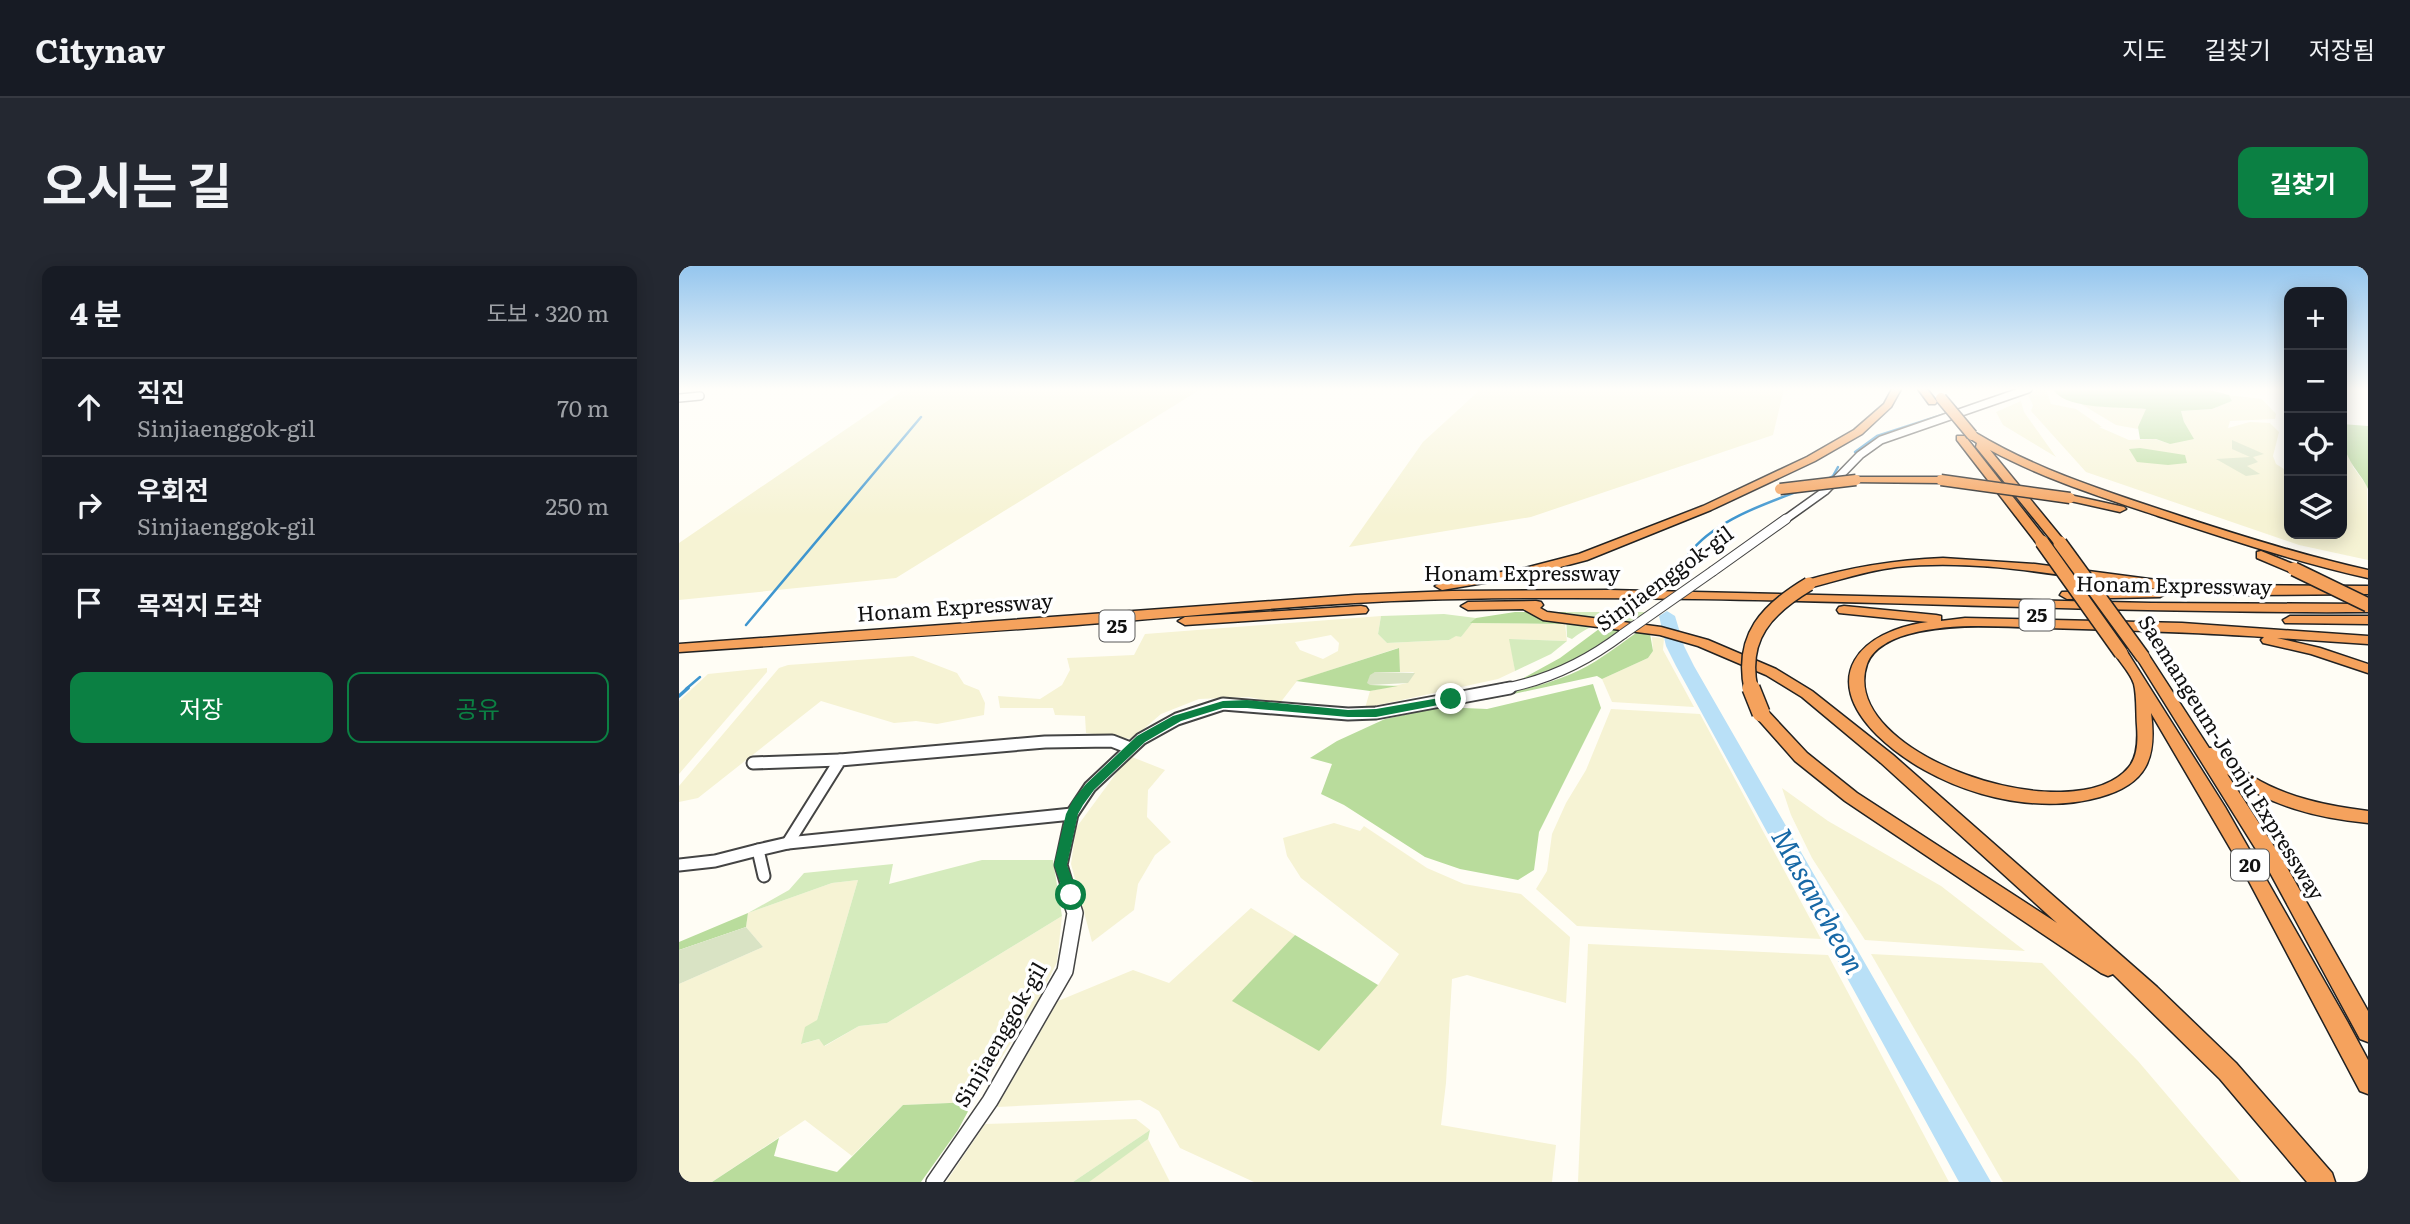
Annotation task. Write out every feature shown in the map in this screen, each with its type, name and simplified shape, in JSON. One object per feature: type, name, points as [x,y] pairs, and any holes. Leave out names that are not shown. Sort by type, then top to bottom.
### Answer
[{"type":"highway","points":[[1382,598],[1507,576],[1583,557],[1707,508],[1811,459],[1858,432]]},
{"type":"highway","name":"Saemangeum-Jeonju Expressway","points":[[1963,432],[2060,543],[2143,657],[2274,862],[2368,1032]]},
{"type":"highway","points":[[1967,436],[2015,460],[2128,503],[2296,556],[2368,574]]},
{"type":"highway","name":"Saemangeum-Jeonju Expressway","points":[[1967,436],[2121,653],[2209,794],[2310,972],[2368,1083]]},
{"type":"highway","points":[[1707,508],[1780,489],[1856,480],[1941,480],[1980,484],[2070,498],[2183,527],[2294,569],[2368,607]]},
{"type":"highway","points":[[2150,994],[1851,797],[1801,757],[1761,713],[1748,687],[1746,675],[1751,643],[1764,620],[1774,609],[1809,584],[1840,573],[1870,567],[1949,561],[2038,569],[2173,587],[2239,591]]},
{"type":"highway","points":[[1874,600],[2368,590]]},
{"type":"highway","name":"Honam Expressway","points":[[679,648],[1098,619],[1222,607],[1382,598],[1723,596],[2180,608],[2368,607]]},
{"type":"highway","name":"Honam Expressway","points":[[679,658],[1268,615],[1389,608],[1526,605],[1556,599],[1844,610],[2368,620]]},
{"type":"highway","points":[[1526,605],[1543,616],[1620,629],[1661,631],[1703,643],[1771,672],[1840,718],[2150,994],[2228,1071],[2323,1182]]},
{"type":"highway","points":[[1844,610],[1973,623]]},
{"type":"highway","points":[[2141,685],[2141,704],[2147,737],[2140,764],[2123,781],[2104,790],[2059,797],[2013,794],[1970,783],[1926,764],[1886,734],[1870,717],[1860,700],[1857,675],[1869,650],[1891,635],[1934,625],[1973,623],[2182,627],[2368,640]]},
{"type":"highway","points":[[2182,627],[2280,643],[2368,669]]},
{"type":"highway","points":[[2184,719],[2225,765],[2269,793],[2304,807],[2368,817]]},
{"type":"street","name":"Sinjiaenggok-gil","points":[[934,1182],[990,1101],[1065,971],[1075,914],[1061,865],[1072,814],[1090,787],[1130,748],[1177,719],[1223,704],[1348,714],[1376,713],[1529,684],[1570,668],[1602,650],[1620,629],[1713,571],[1825,491],[1860,455],[1881,440],[1905,432]]},
{"type":"street","points":[[753,763],[840,760],[1045,742],[1112,741],[1130,748]]},
{"type":"street","points":[[787,843],[840,760]]},
{"type":"street","points":[[679,865],[715,861],[787,843],[1072,814]]},
{"type":"street","points":[[758,850],[764,876]]},
{"type":"shaded area","points":[[842,432],[1132,432],[896,578],[679,600],[679,543]]},
{"type":"shaded area","points":[[1434,432],[1774,432],[1773,435],[1531,517],[1349,547],[1423,442]]},
{"type":"shaded area","points":[[2014,432],[2038,432],[2056,457]]},
{"type":"shaded area","points":[[2050,432],[2110,432],[2129,440],[2155,439],[2170,444],[2178,432],[2279,432],[2273,456],[2276,464],[2284,469],[2284,539],[2347,539],[2347,440],[2353,467],[2367,486],[2368,560],[2299,545],[2086,472]]},
{"type":"shaded area","points":[[1381,616],[1378,634],[1387,643],[1449,640],[1456,635],[1461,637],[1470,623],[1565,624],[1567,641],[1510,639],[1515,671],[1498,679],[1365,708],[1370,691],[1407,683],[1414,672],[1400,672],[1398,648],[1297,681],[1280,703],[1249,697],[1199,699],[1161,714],[1132,739],[1086,733],[1085,716],[1055,715],[1053,708],[1000,708],[998,696],[1040,699],[1062,685],[1070,670],[1067,658],[1134,655],[1145,634]],"holes":[[[1331,635],[1339,643],[1338,651],[1323,659],[1300,650],[1295,642]]]},
{"type":"shaded area","points":[[1652,637],[1664,638],[1663,650],[1694,707],[1612,702],[1602,679],[1648,658],[1653,651]]},
{"type":"shaded area","points":[[913,656],[957,673],[964,684],[979,690],[985,703],[984,715],[937,724],[916,721],[894,723],[821,701],[698,798],[679,802],[679,786],[779,668],[788,665]]},
{"type":"shaded area","points":[[767,668],[767,672],[679,774],[679,701],[708,674]]},
{"type":"shaded area","points":[[1611,709],[1700,714],[1821,939],[1577,926],[1536,889],[1547,871],[1552,834],[1566,803],[1586,770]]},
{"type":"shaded area","points":[[1132,757],[1165,770],[1148,790],[1147,817],[1171,842],[1155,855],[1138,884],[1134,910],[1092,942],[1071,864],[1076,828],[1120,768]]},
{"type":"shaded area","points":[[1782,788],[1828,821],[1941,886],[2025,951],[1865,940],[1812,858],[1791,815]]},
{"type":"shaded area","points":[[1334,823],[1360,831],[1364,826],[1427,868],[1464,884],[1521,894],[1570,937],[1566,1003],[1467,975],[1452,979],[1441,1125],[1556,1145],[1552,1182],[1254,1182],[1180,1148],[1159,1111],[1140,1100],[997,1107],[1058,1001],[1133,970],[1169,983],[1251,908],[1295,935],[1233,1002],[1378,985],[1399,954],[1301,878],[1287,856],[1283,838]]},
{"type":"shaded area","points":[[858,880],[817,1020],[802,1044],[819,1039],[825,1046],[859,1026],[887,1023],[1062,916],[1057,962],[1038,1001],[973,1102],[903,1105],[852,1156],[805,1120],[712,1182],[679,1182],[679,984],[763,947],[746,927],[748,913],[832,883]]},
{"type":"shaded area","points":[[1588,944],[1828,955],[1949,1182],[1578,1182]]},
{"type":"shaded area","points":[[1871,954],[2042,963],[2138,1061],[2241,1182],[2003,1182]]},
{"type":"shaded area","points":[[1136,1119],[1150,1130],[1073,1182],[946,1182],[985,1124]]},
{"type":"shaded area","points":[[1148,1139],[1170,1182],[1088,1181]]},
{"type":"green space","points":[[2139,432],[2190,432],[2194,439],[2170,444],[2156,439],[2140,439]]},
{"type":"green space","points":[[2347,432],[2368,432],[2368,489],[2365,483],[2348,458]]},
{"type":"green space","points":[[2232,440],[2264,454],[2253,457],[2258,462],[2247,466],[2260,474],[2246,476],[2216,459],[2250,457],[2232,449]]},
{"type":"green space","points":[[2140,448],[2185,455],[2187,463],[2168,465],[2137,462],[2129,449]]},
{"type":"green space","points":[[1515,612],[1566,612],[1565,624],[1470,623],[1476,618]]},
{"type":"green space","points":[[1566,612],[1646,612],[1631,621],[1590,627],[1572,639],[1567,637]]},
{"type":"green space","points":[[1444,614],[1476,618],[1461,637],[1456,636],[1449,640],[1387,643],[1378,634],[1381,616]]},
{"type":"green space","points":[[1603,626],[1622,626],[1597,646],[1560,668],[1534,678],[1520,680],[1560,658]]},
{"type":"green space","points":[[1645,627],[1649,628],[1653,651],[1648,658],[1602,679],[1597,676],[1485,700],[1482,698],[1541,685],[1583,669]]},
{"type":"green space","points":[[1509,639],[1567,641],[1551,654],[1515,671]]},
{"type":"green space","points":[[1399,648],[1400,672],[1375,672],[1370,685],[1398,686],[1370,691],[1296,681]]},
{"type":"green space","points":[[1375,672],[1415,673],[1408,683],[1370,685],[1367,683],[1370,675]]},
{"type":"green space","points":[[1593,684],[1601,708],[1539,832],[1534,870],[1518,880],[1460,869],[1425,857],[1344,805],[1321,794],[1332,764],[1310,758],[1337,741],[1385,719],[1441,707],[1487,709]]},
{"type":"green space","points":[[982,860],[1053,860],[1062,916],[887,1023],[859,1026],[824,1046],[819,1039],[801,1044],[805,1027],[817,1020],[858,880],[832,883],[748,913],[789,890],[804,873],[893,864],[889,884]]},
{"type":"green space","points":[[748,913],[746,927],[679,950],[679,942]]},
{"type":"green space","points":[[746,927],[763,947],[679,984],[679,950]]},
{"type":"green space","points":[[1295,935],[1378,985],[1319,1051],[1232,1001]]},
{"type":"green space","points":[[973,1102],[958,1130],[921,1182],[712,1182],[779,1138],[774,1156],[837,1172],[903,1105]]},
{"type":"green space","points":[[1150,1130],[1148,1139],[1089,1182],[1073,1182]]},
{"type":"waterway","points":[[746,625],[909,432]]},
{"type":"waterway","name":"Masancheon","points":[[1855,452],[1877,436],[1890,432]]},
{"type":"waterway","name":"Masancheon","points":[[1826,480],[1833,476],[1838,467]]},
{"type":"waterway","name":"Masancheon","points":[[1669,586],[1689,553],[1715,530],[1742,514],[1799,491]]},
{"type":"waterway","name":"Masancheon","points":[[1667,616],[1675,646],[1685,666],[1976,1182]]},
{"type":"waterway","points":[[686,689],[700,677]]},
{"type":"waterway","points":[[679,696],[688,688]]},
{"type":"route","points":[[1071,895],[1061,865],[1072,814],[1078,803],[1090,787],[1141,739],[1177,719],[1223,704],[1348,714],[1376,713],[1451,699]]}]
